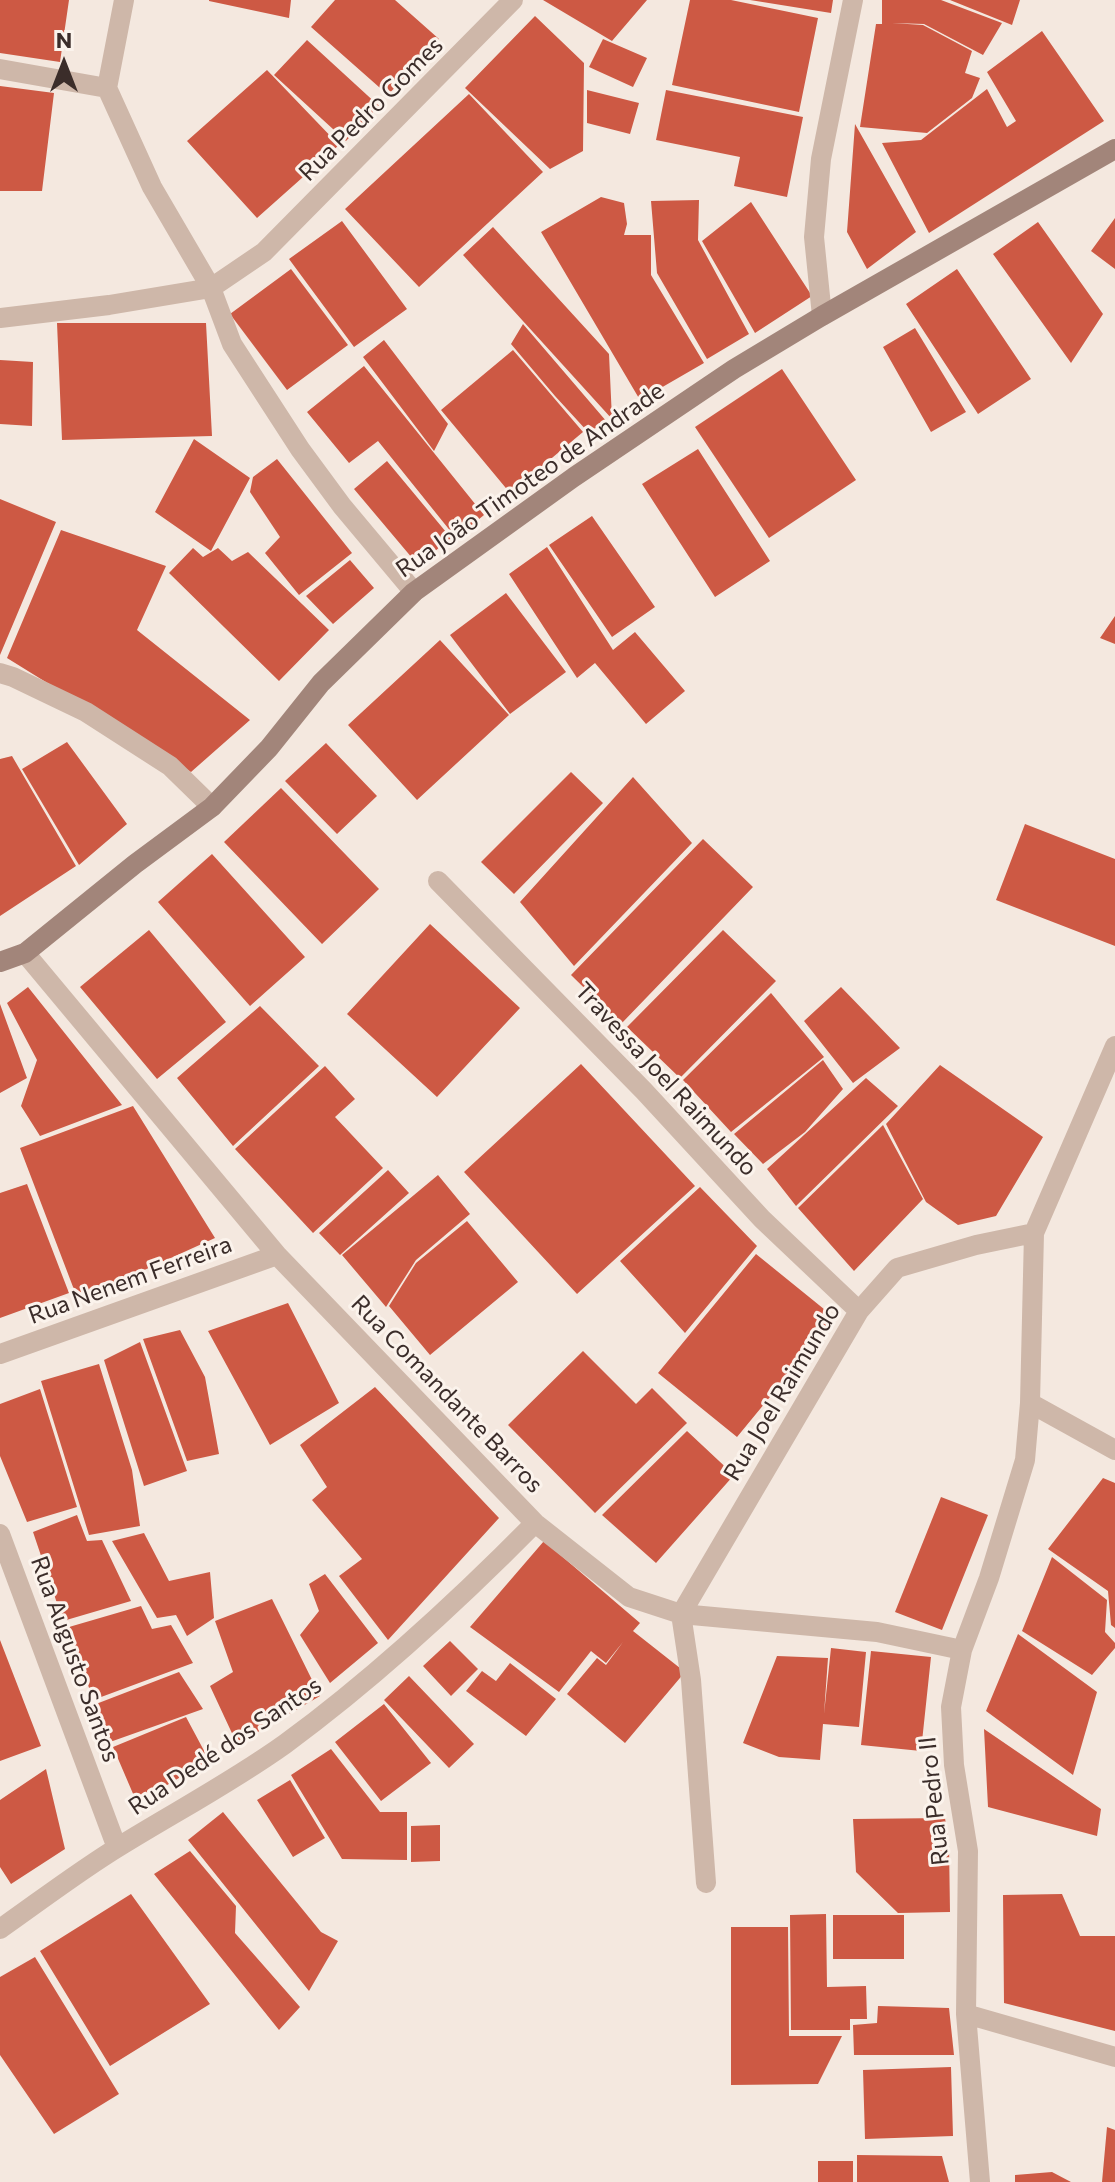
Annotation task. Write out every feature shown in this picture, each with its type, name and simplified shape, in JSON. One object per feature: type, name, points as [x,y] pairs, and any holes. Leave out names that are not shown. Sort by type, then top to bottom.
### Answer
[{"type":"main road","name":"Rua João Timoteo de Andrade","points":[[0,962],[25,953],[135,864],[212,807],[269,748],[321,683],[414,592],[586,469],[734,369],[1115,149]]},
{"type":"street","points":[[124,0],[107,88],[152,187],[211,288],[232,344],[300,449],[342,506],[414,592]]},
{"type":"street","name":"Rua Pedro Gomes","points":[[211,288],[264,252],[513,0]]},
{"type":"street","points":[[822,316],[814,237],[821,159],[853,0]]},
{"type":"street","points":[[0,69],[107,88]]},
{"type":"street","points":[[0,318],[109,305],[211,288]]},
{"type":"street","points":[[0,673],[86,712],[170,766],[212,807]]},
{"type":"street","name":"Travessa Joel Raimundo","points":[[438,881],[644,1091],[762,1219],[859,1311]]},
{"type":"street","name":"Rua Comandante Barros","points":[[25,953],[71,1012],[277,1255],[535,1523],[629,1597],[681,1614],[877,1632],[962,1650]]},
{"type":"street","points":[[1034,1233],[1115,1046]]},
{"type":"street","name":"Rua Joel Raimundo","points":[[681,1614],[859,1311],[897,1268],[976,1245],[1034,1233]]},
{"type":"street","name":"Rua Pedro II","points":[[980,2182],[966,2014],[968,1851],[954,1765],[951,1707],[962,1650],[989,1578],[1025,1460],[1030,1403],[1034,1233]]},
{"type":"street","name":"Rua Nenem Ferreira","points":[[0,1354],[277,1255]]},
{"type":"street","points":[[1030,1403],[1115,1450]]},
{"type":"street","name":"Rua Dedé dos Santos","points":[[0,1929],[117,1848],[284,1745],[351,1694],[458,1600],[535,1523]]},
{"type":"street","name":"Rua Augusto Santos","points":[[0,1534],[117,1848]]},
{"type":"street","points":[[681,1614],[691,1680],[706,1883]]},
{"type":"street","points":[[966,2014],[1115,2057]]},
{"type":"building","points":[[0,0],[69,0],[60,62],[0,53]]},
{"type":"building","points":[[291,0],[289,18],[209,1]]},
{"type":"building","points":[[335,0],[395,0],[439,39],[388,95],[311,27]]},
{"type":"building","points":[[543,0],[647,0],[612,41]]},
{"type":"building","points":[[690,0],[731,0],[818,18],[799,112],[672,85]]},
{"type":"building","points":[[750,0],[833,0],[831,13]]},
{"type":"building","points":[[882,0],[941,0],[1002,23],[983,55],[924,24],[892,23],[923,25],[972,51],[965,73],[980,78],[972,98],[927,133],[860,127],[876,24],[882,24]]},
{"type":"building","points":[[950,0],[1020,0],[1012,25]]},
{"type":"building","points":[[535,16],[584,63],[583,151],[550,169],[465,88]]},
{"type":"building","points":[[1042,31],[1104,121],[929,233],[882,143],[921,140],[987,89],[1007,127],[1016,121],[987,72]]},
{"type":"building","points":[[603,39],[647,58],[633,87],[589,67]]},
{"type":"building","points":[[307,40],[379,106],[346,141],[274,75]]},
{"type":"building","points":[[267,70],[339,145],[257,218],[187,141]]},
{"type":"building","points":[[0,86],[54,93],[42,191],[0,191]]},
{"type":"building","points":[[587,90],[639,103],[630,134],[587,123]]},
{"type":"building","points":[[666,90],[803,117],[787,197],[734,186],[740,157],[656,140]]},
{"type":"building","points":[[469,94],[543,172],[419,287],[345,209]]},
{"type":"building","points":[[855,124],[916,232],[867,269],[847,232]]},
{"type":"building","points":[[601,197],[624,203],[627,224],[624,235],[651,235],[651,275],[704,363],[640,400],[541,232]]},
{"type":"building","points":[[699,200],[698,240],[749,334],[707,359],[657,273],[651,201]]},
{"type":"building","points":[[751,202],[812,296],[755,333],[702,241]]},
{"type":"building","points":[[1115,218],[1115,269],[1091,251]]},
{"type":"building","points":[[342,221],[407,309],[354,347],[289,259]]},
{"type":"building","points":[[1038,222],[1103,314],[1071,363],[993,254]]},
{"type":"building","points":[[493,227],[609,354],[612,419],[463,255]]},
{"type":"building","points":[[291,269],[348,345],[287,390],[230,314]]},
{"type":"building","points":[[957,269],[1031,379],[978,414],[906,304]]},
{"type":"building","points":[[57,323],[206,323],[212,436],[62,440]]},
{"type":"building","points":[[523,324],[607,422],[588,432],[555,396],[511,344]]},
{"type":"building","points":[[915,328],[966,412],[931,432],[883,347]]},
{"type":"building","points":[[384,340],[448,424],[434,451],[363,357]]},
{"type":"building","points":[[513,350],[583,432],[510,493],[441,410]]},
{"type":"building","points":[[0,360],[33,362],[32,426],[0,424]]},
{"type":"building","points":[[364,366],[484,515],[456,538],[378,441],[349,463],[307,412]]},
{"type":"building","points":[[782,369],[856,480],[769,538],[695,427]]},
{"type":"building","points":[[194,439],[250,478],[211,551],[155,512]]},
{"type":"building","points":[[698,449],[770,561],[715,597],[642,484]]},
{"type":"building","points":[[277,459],[352,553],[299,595],[265,553],[280,537],[250,492],[253,477]]},
{"type":"building","points":[[387,461],[451,538],[418,565],[354,489]]},
{"type":"building","points":[[0,499],[56,522],[0,655]]},
{"type":"building","points":[[592,516],[655,607],[612,637],[549,545]]},
{"type":"building","points":[[61,530],[166,566],[137,630],[250,720],[191,772],[7,658]]},
{"type":"building","points":[[547,547],[613,650],[635,632],[685,691],[646,724],[595,663],[577,678],[509,574]]},
{"type":"building","points":[[193,548],[203,557],[218,548],[232,561],[248,552],[329,630],[279,681],[169,573]]},
{"type":"building","points":[[350,560],[374,588],[333,624],[306,596]]},
{"type":"building","points":[[506,593],[566,672],[510,714],[450,635]]},
{"type":"building","points":[[1115,616],[1115,644],[1100,638]]},
{"type":"building","points":[[440,640],[509,715],[417,800],[348,725]]},
{"type":"building","points":[[67,742],[127,824],[79,865],[22,769]]},
{"type":"building","points":[[326,743],[377,796],[337,834],[285,781]]},
{"type":"building","points":[[12,756],[76,866],[0,916],[0,759]]},
{"type":"building","points":[[571,772],[603,803],[514,894],[481,862]]},
{"type":"building","points":[[633,777],[692,843],[574,966],[520,902]]},
{"type":"building","points":[[281,788],[379,889],[322,944],[224,842]]},
{"type":"building","points":[[1025,824],[1115,859],[1115,946],[996,900]]},
{"type":"building","points":[[703,839],[753,887],[621,1024],[571,975]]},
{"type":"building","points":[[212,854],[305,957],[250,1006],[158,902]]},
{"type":"building","points":[[430,924],[520,1008],[437,1097],[347,1014]]},
{"type":"building","points":[[149,930],[226,1022],[157,1079],[80,987]]},
{"type":"building","points":[[723,930],[776,981],[680,1078],[627,1027]]},
{"type":"building","points":[[28,987],[122,1105],[40,1136],[21,1106],[37,1060],[7,1003]]},
{"type":"building","points":[[841,987],[900,1048],[853,1083],[804,1021]]},
{"type":"building","points":[[771,993],[824,1057],[731,1132],[683,1080]]},
{"type":"building","points":[[0,1004],[27,1078],[0,1093]]},
{"type":"building","points":[[260,1006],[319,1066],[233,1146],[177,1078]]},
{"type":"building","points":[[823,1060],[843,1089],[805,1132],[763,1164],[734,1134]]},
{"type":"building","points":[[581,1064],[695,1186],[577,1294],[464,1172]]},
{"type":"building","points":[[940,1065],[1043,1137],[996,1216],[958,1225],[926,1202],[886,1124]]},
{"type":"building","points":[[325,1066],[355,1099],[335,1117],[383,1168],[313,1233],[235,1149]]},
{"type":"building","points":[[866,1078],[898,1106],[796,1206],[767,1169]]},
{"type":"building","points":[[133,1106],[215,1238],[78,1300],[20,1148]]},
{"type":"building","points":[[883,1125],[923,1199],[854,1271],[798,1208]]},
{"type":"building","points":[[388,1170],[409,1193],[340,1255],[319,1233]]},
{"type":"building","points":[[438,1175],[470,1214],[416,1260],[386,1307],[342,1255]]},
{"type":"building","points":[[27,1184],[69,1293],[0,1318],[0,1193]]},
{"type":"building","points":[[700,1187],[757,1246],[685,1333],[620,1261]]},
{"type":"building","points":[[467,1221],[518,1282],[430,1355],[389,1306],[416,1263]]},
{"type":"building","points":[[756,1254],[835,1318],[737,1437],[658,1373]]},
{"type":"building","points":[[288,1303],[339,1403],[270,1445],[208,1331]]},
{"type":"building","points":[[180,1330],[205,1377],[219,1454],[187,1461],[143,1339]]},
{"type":"building","points":[[140,1342],[187,1471],[144,1486],[104,1360]]},
{"type":"building","points":[[583,1351],[636,1404],[652,1388],[687,1423],[595,1513],[508,1425]]},
{"type":"building","points":[[99,1364],[132,1470],[140,1526],[89,1535],[41,1381]]},
{"type":"building","points":[[375,1387],[499,1518],[388,1640],[339,1576],[362,1559],[312,1500],[327,1487],[300,1445]]},
{"type":"building","points":[[40,1389],[77,1507],[27,1522],[0,1456],[0,1404]]},
{"type":"building","points":[[687,1431],[734,1475],[656,1563],[602,1515]]},
{"type":"building","points":[[1103,1478],[1115,1483],[1115,1628],[1111,1625],[1108,1591],[1048,1549]]},
{"type":"building","points":[[941,1497],[988,1515],[942,1630],[895,1612]]},
{"type":"building","points":[[77,1515],[87,1541],[102,1540],[131,1601],[63,1621],[33,1532]]},
{"type":"building","points":[[144,1533],[169,1581],[210,1572],[214,1618],[187,1636],[176,1615],[157,1618],[112,1541]]},
{"type":"building","points":[[544,1541],[640,1623],[633,1631],[685,1672],[625,1743],[567,1694],[597,1658],[606,1665],[623,1642],[606,1663],[591,1651],[559,1692],[470,1627]]},
{"type":"building","points":[[1052,1557],[1107,1600],[1105,1632],[1115,1643],[1115,1648],[1092,1675],[1022,1631]]},
{"type":"building","points":[[325,1574],[378,1643],[330,1683],[300,1635],[319,1611],[309,1584]]},
{"type":"building","points":[[272,1599],[320,1696],[237,1744],[210,1686],[233,1672],[215,1621]]},
{"type":"building","points":[[141,1606],[152,1629],[171,1625],[193,1663],[93,1700],[69,1627]]},
{"type":"building","points":[[1018,1634],[1097,1692],[1073,1775],[986,1711]]},
{"type":"building","points":[[0,1640],[41,1746],[0,1761]]},
{"type":"building","points":[[450,1641],[478,1669],[451,1696],[423,1666]]},
{"type":"building","points":[[831,1648],[866,1652],[859,1727],[823,1724],[820,1760],[779,1757],[743,1743],[777,1656],[828,1658],[824,1714]]},
{"type":"building","points":[[871,1651],[931,1657],[921,1751],[861,1745]]},
{"type":"building","points":[[510,1663],[556,1699],[526,1736],[466,1691],[482,1671],[496,1681]]},
{"type":"building","points":[[179,1672],[203,1709],[110,1742],[96,1704]]},
{"type":"building","points":[[409,1676],[474,1744],[449,1768],[384,1700]]},
{"type":"building","points":[[384,1704],[431,1763],[381,1801],[335,1742]]},
{"type":"building","points":[[186,1717],[209,1760],[137,1803],[113,1747]]},
{"type":"building","points":[[984,1729],[1101,1809],[1097,1836],[988,1807]]},
{"type":"building","points":[[331,1749],[380,1812],[407,1812],[407,1860],[342,1859],[291,1775]]},
{"type":"building","points":[[46,1769],[65,1849],[11,1884],[0,1867],[0,1800]]},
{"type":"building","points":[[290,1780],[325,1838],[293,1857],[257,1800]]},
{"type":"building","points":[[223,1812],[321,1932],[338,1941],[309,1991],[188,1840]]},
{"type":"building","points":[[945,1818],[949,1845],[950,1912],[898,1913],[856,1872],[853,1819]]},
{"type":"building","points":[[440,1825],[440,1861],[411,1862],[411,1826]]},
{"type":"building","points":[[190,1851],[236,1906],[235,1933],[300,2007],[279,2030],[154,1874]]},
{"type":"building","points":[[131,1894],[210,2004],[110,2066],[40,1951]]},
{"type":"building","points":[[1062,1894],[1080,1936],[1115,1936],[1115,2031],[1004,2003],[1003,1895]]},
{"type":"building","points":[[826,1914],[827,1987],[866,1986],[867,2019],[850,2019],[850,2030],[791,2030],[790,1915]]},
{"type":"building","points":[[833,1915],[904,1915],[904,1959],[833,1959]]},
{"type":"building","points":[[731,1927],[788,1927],[789,2036],[842,2036],[818,2084],[731,2085]]},
{"type":"building","points":[[35,1957],[119,2094],[54,2134],[0,2055],[0,1977]]},
{"type":"building","points":[[878,2006],[949,2008],[954,2055],[854,2055],[853,2025],[877,2023]]},
{"type":"building","points":[[951,2067],[953,2136],[865,2139],[863,2070]]},
{"type":"building","points":[[1107,2127],[1115,2130],[1115,2182],[1102,2182]]},
{"type":"building","points":[[857,2155],[942,2156],[949,2182],[857,2182]]},
{"type":"building","points":[[818,2161],[853,2161],[853,2182],[818,2182]]},
{"type":"building","points":[[1052,2172],[1071,2182],[1015,2182],[1015,2175]]}]
